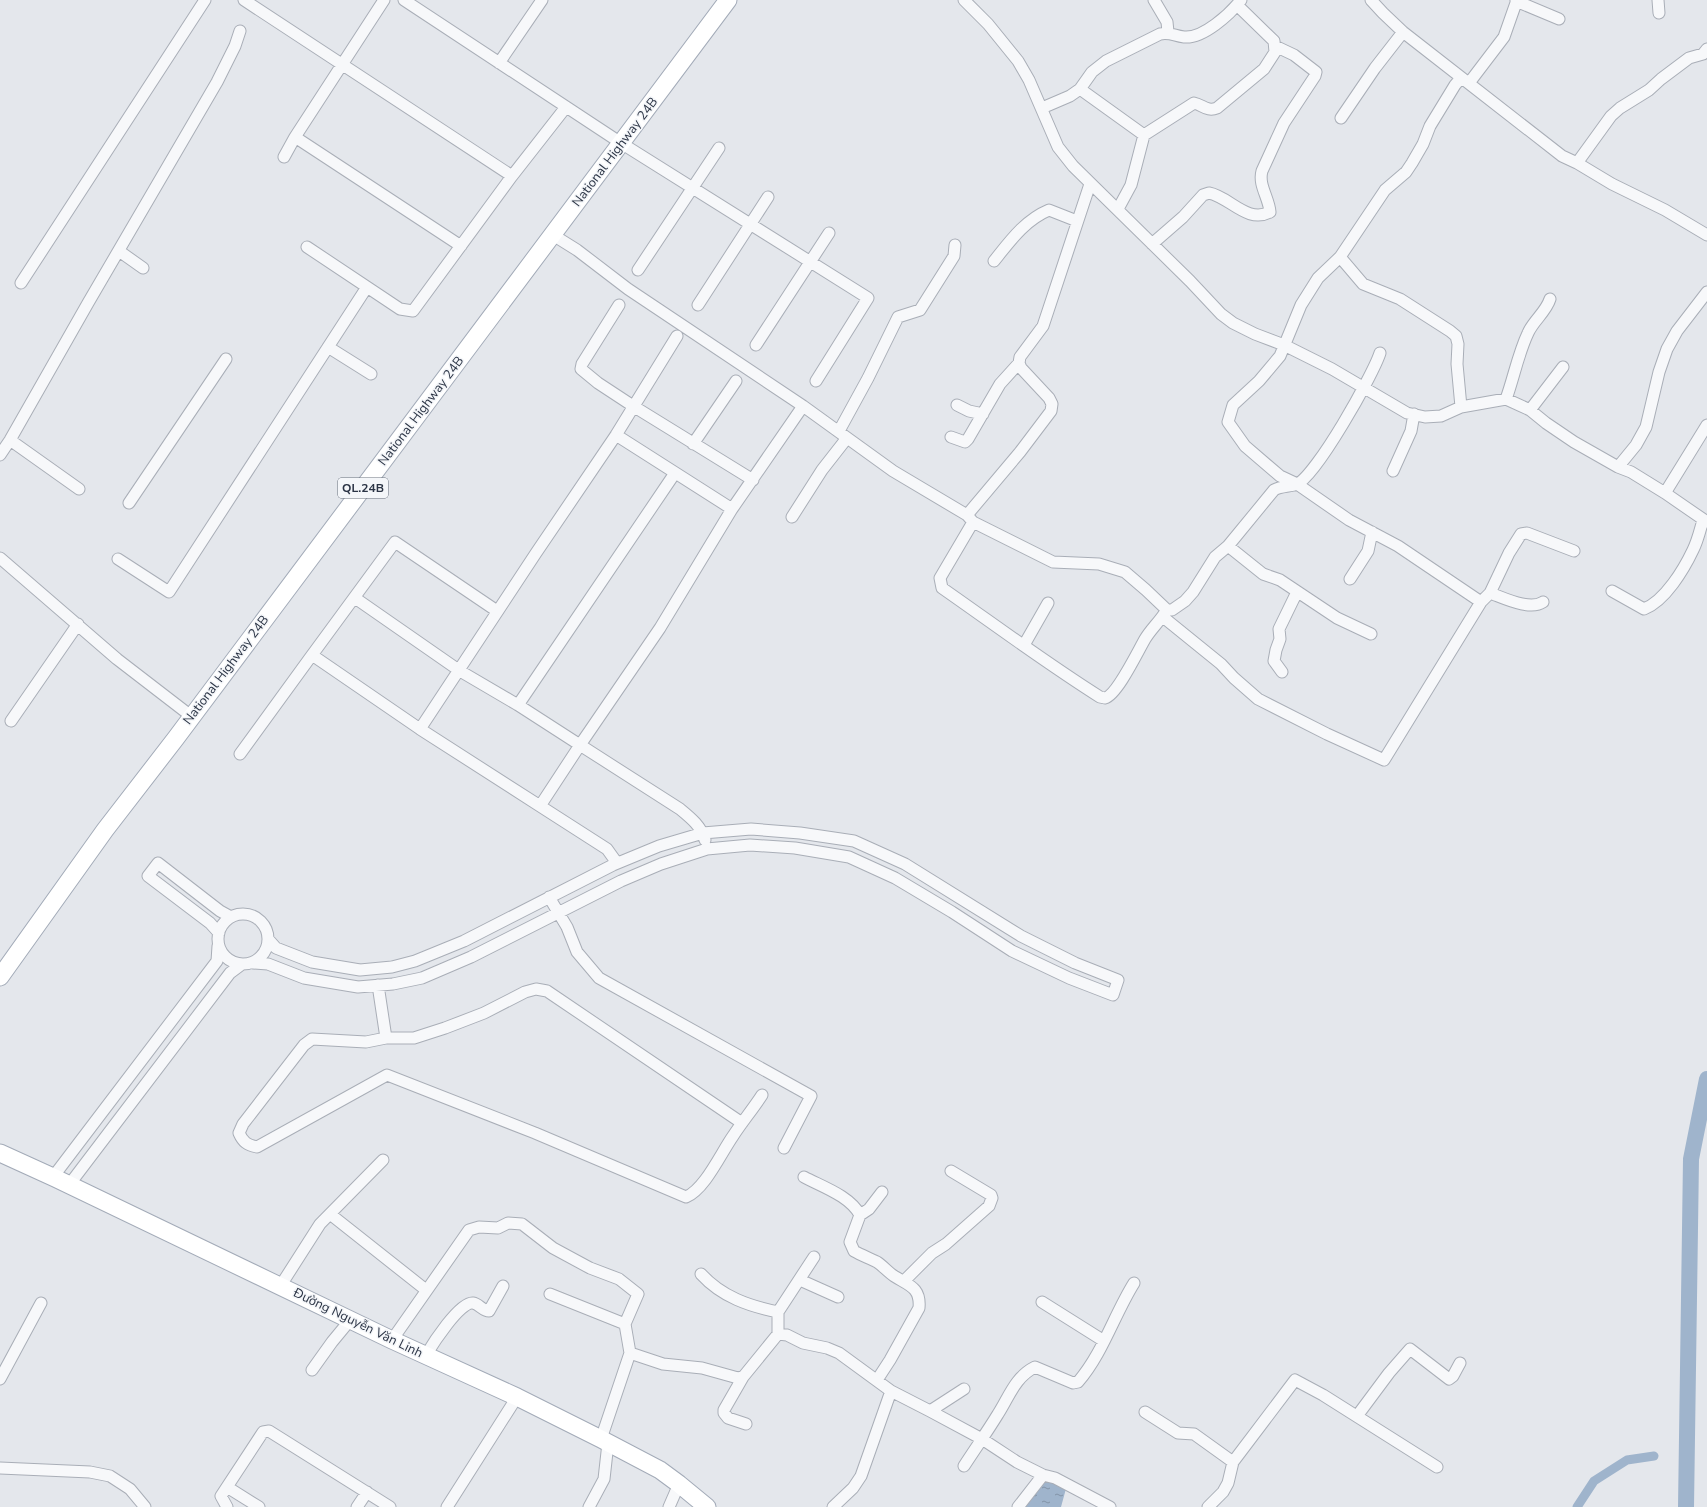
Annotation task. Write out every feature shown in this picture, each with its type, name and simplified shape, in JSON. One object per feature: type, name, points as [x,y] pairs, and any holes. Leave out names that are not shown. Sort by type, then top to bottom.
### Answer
[{"type":"main road","name":"National Highway 24B","points":[[0,977],[105,830],[728,0]]},
{"type":"main road","name":"Đường Nguyễn Văn Linh","points":[[0,1153],[351,1319],[392,1340],[517,1397],[605,1441],[660,1470],[707,1507]]},
{"type":"street","points":[[21,283],[205,0]]},
{"type":"street","points":[[244,0],[512,176]]},
{"type":"street","points":[[284,157],[295,137],[384,0]]},
{"type":"street","points":[[404,0],[621,143],[868,298],[816,381]]},
{"type":"street","points":[[499,63],[542,0]]},
{"type":"street","points":[[964,0],[988,24],[1018,61],[1042,108],[1058,148],[1090,184],[1118,209],[1221,314],[1233,323],[1254,334],[1284,345],[1364,387],[1407,413],[1425,417],[1441,416],[1461,407],[1506,399],[1530,410],[1574,442],[1618,467],[1631,472],[1665,493],[1705,521],[1694,549],[1679,576],[1657,602],[1644,609],[1612,591]]},
{"type":"street","points":[[1154,0],[1167,22],[1168,32]]},
{"type":"street","points":[[1371,0],[1383,14],[1403,32],[1562,156],[1577,163],[1612,184],[1665,210],[1707,235]]},
{"type":"street","points":[[1658,0],[1659,13]]},
{"type":"street","points":[[1481,602],[1398,546],[1350,520],[1297,484],[1280,476],[1245,446],[1228,422],[1233,405],[1259,381],[1280,356],[1301,305],[1314,283],[1340,257],[1386,190],[1406,172],[1423,144],[1430,126],[1455,85],[1465,81],[1504,37],[1516,1],[1559,19]]},
{"type":"street","points":[[1042,108],[1070,96],[1080,89],[1092,72],[1106,61],[1160,34],[1168,32],[1185,37],[1198,35],[1220,21],[1239,2],[1274,41],[1275,46],[1271,59],[1264,69],[1221,106],[1212,111],[1197,103],[1190,104],[1144,135],[1131,184],[1118,209]]},
{"type":"street","points":[[0,455],[217,82],[235,46],[240,31]]},
{"type":"street","points":[[1342,118],[1375,68],[1403,32]]},
{"type":"street","points":[[1152,244],[1183,217],[1203,195],[1209,192],[1249,214],[1256,216],[1270,212],[1268,199],[1260,176],[1284,123],[1315,76],[1316,72],[1294,55],[1275,46]]},
{"type":"street","points":[[1577,163],[1611,116],[1620,108],[1649,90],[1688,58],[1703,54],[1707,49]]},
{"type":"street","points":[[1080,89],[1144,135]]},
{"type":"street","points":[[307,247],[400,309],[413,311],[512,176],[566,107]]},
{"type":"street","points":[[295,137],[461,246]]},
{"type":"street","points":[[638,270],[719,148]]},
{"type":"street","points":[[951,437],[965,442],[968,439],[1000,384],[1018,363],[1020,357],[1043,326],[1090,184]]},
{"type":"street","points":[[698,305],[768,197]]},
{"type":"street","points":[[994,260],[1028,221],[1042,212],[1048,210],[1077,221]]},
{"type":"street","points":[[756,345],[829,233]]},
{"type":"street","points":[[553,235],[577,250],[628,289],[803,406],[893,471],[970,518],[1053,562],[1099,564],[1125,572],[1146,590],[1165,613],[1258,699],[1327,734],[1384,760],[1481,602],[1490,593],[1509,553],[1521,534],[1527,533],[1574,551]]},
{"type":"street","points":[[792,517],[843,435],[868,378],[898,317],[920,310],[954,256],[955,245]]},
{"type":"street","points":[[118,251],[143,268]]},
{"type":"street","points":[[1340,257],[1363,284],[1400,299],[1456,336],[1458,344],[1458,370],[1461,407]]},
{"type":"street","points":[[118,559],[168,592],[367,287]]},
{"type":"street","points":[[1618,467],[1636,445],[1646,426],[1658,372],[1667,349],[1678,331],[1707,292]]},
{"type":"street","points":[[1506,399],[1528,331],[1547,307],[1550,299]]},
{"type":"street","points":[[619,305],[582,364],[581,369],[598,383],[633,406],[753,480]]},
{"type":"street","points":[[420,729],[460,671],[497,611],[616,435],[677,336]]},
{"type":"street","points":[[328,347],[370,374]]},
{"type":"street","points":[[1018,363],[1049,398],[1052,404],[1051,411],[970,518],[940,578],[942,588],[1024,645],[1054,668],[1105,698],[1111,694],[1134,661],[1146,638],[1165,613],[1185,601],[1193,592],[1215,557],[1228,546],[1274,490],[1281,486],[1297,484],[1311,471],[1339,430],[1364,387],[1380,353]]},
{"type":"street","points":[[129,503],[226,359]]},
{"type":"street","points":[[1530,410],[1563,367]]},
{"type":"street","points":[[693,444],[736,380]]},
{"type":"street","points":[[957,405],[969,411],[983,414]]},
{"type":"street","points":[[540,806],[660,628],[732,510],[803,406]]},
{"type":"street","points":[[1393,471],[1411,431],[1414,414]]},
{"type":"street","points":[[1665,493],[1707,425]]},
{"type":"street","points":[[616,435],[732,510]]},
{"type":"street","points":[[10,440],[79,489]]},
{"type":"street","points":[[518,705],[675,473]]},
{"type":"street","points":[[1350,579],[1368,551],[1372,532]]},
{"type":"street","points":[[240,754],[395,542],[497,611]]},
{"type":"street","points":[[1228,546],[1263,574],[1280,580],[1337,618],[1371,634]]},
{"type":"street","points":[[0,558],[138,676],[191,716]]},
{"type":"street","points":[[1282,672],[1274,661],[1280,639],[1279,629],[1297,592]]},
{"type":"street","points":[[1490,593],[1528,605],[1538,605],[1543,602]]},
{"type":"street","points":[[354,598],[460,671],[518,705],[680,809],[695,822],[703,833],[707,849]]},
{"type":"street","points":[[1024,645],[1048,603]]},
{"type":"street","points":[[11,721],[78,624]]},
{"type":"street","points":[[312,655],[420,729],[608,849],[617,863]]},
{"type":"street","points":[[218,946],[222,954],[228,960],[236,964],[268,964],[304,978],[358,987],[408,981],[422,978],[471,957],[621,881],[661,864],[707,849],[750,845],[795,848],[849,857],[901,882],[952,912],[1012,951],[1068,978],[1113,995],[1118,980],[1075,963],[1021,936],[905,864],[854,841],[800,833],[751,829],[703,833],[659,846],[617,863],[464,941],[415,961],[392,967],[360,970],[312,962],[276,948],[268,939]]},
{"type":"street","points":[[219,933],[210,923],[148,876],[158,863],[220,911],[231,917]]},
{"type":"street","points":[[549,897],[567,927],[577,952],[599,978],[811,1096],[784,1148]]},
{"type":"street","points":[[53,1177],[217,961],[219,933],[225,921],[239,914],[255,916],[266,928],[268,939],[265,951],[260,958],[230,973],[69,1185]]},
{"type":"street","points":[[405,964],[408,981]]},
{"type":"street","points":[[378,985],[386,1038]]},
{"type":"street","points":[[742,1123],[547,991],[536,989],[525,992],[484,1013],[414,1038],[386,1038],[366,1042],[312,1039],[304,1045],[243,1124],[239,1133],[242,1141],[249,1146],[257,1147],[387,1075],[535,1133],[686,1197],[693,1194],[705,1179],[762,1095]]},
{"type":"street","points":[[113,1098],[126,1109]]},
{"type":"street","points":[[281,1286],[320,1224],[384,1160]]},
{"type":"street","points":[[904,1281],[966,1224],[977,1217],[991,1202],[991,1194],[951,1171]]},
{"type":"street","points":[[804,1177],[847,1200],[860,1215]]},
{"type":"street","points":[[877,1380],[919,1308],[920,1299],[918,1294],[904,1281],[894,1276],[876,1262],[854,1251],[850,1242],[860,1215],[869,1209],[882,1192]]},
{"type":"street","points":[[330,1214],[426,1290]]},
{"type":"street","points":[[392,1340],[469,1230],[479,1227],[498,1228],[508,1223],[522,1224],[553,1248],[590,1268],[619,1279],[638,1294],[625,1324],[630,1353],[605,1441],[604,1479],[589,1507]]},
{"type":"street","points":[[746,1424],[728,1418],[724,1413],[724,1410],[743,1377],[778,1334],[778,1312],[814,1257]]},
{"type":"street","points":[[701,1274],[719,1290],[733,1299],[759,1308],[778,1312]]},
{"type":"street","points":[[800,1280],[838,1297]]},
{"type":"street","points":[[964,1466],[982,1440],[1011,1389],[1030,1370],[1036,1367],[1073,1383],[1078,1382],[1085,1374],[1104,1340],[1122,1302],[1134,1283]]},
{"type":"street","points":[[426,1355],[435,1339],[456,1314],[469,1304],[473,1303],[486,1311],[489,1311],[503,1286]]},
{"type":"street","points":[[550,1294],[625,1324]]},
{"type":"street","points":[[1042,1302],[1104,1340]]},
{"type":"street","points":[[0,1379],[3,1366],[41,1304]]},
{"type":"street","points":[[312,1370],[351,1319]]},
{"type":"street","points":[[778,1334],[787,1335],[803,1343],[827,1348],[839,1353],[877,1380],[891,1392],[930,1411],[982,1440],[1017,1462],[1043,1475],[1055,1478],[1110,1507]]},
{"type":"street","points":[[1357,1416],[1389,1373],[1410,1349],[1449,1380],[1454,1376],[1460,1363]]},
{"type":"street","points":[[630,1353],[663,1364],[702,1368],[738,1378],[743,1377]]},
{"type":"street","points":[[1208,1507],[1223,1492],[1228,1483],[1233,1462],[1295,1380],[1357,1416],[1437,1467]]},
{"type":"street","points":[[930,1411],[964,1389]]},
{"type":"street","points":[[833,1507],[853,1488],[861,1476],[891,1392]]},
{"type":"street","points":[[450,1506],[517,1397]]},
{"type":"street","points":[[1145,1412],[1178,1433],[1194,1434],[1233,1462]]},
{"type":"street","points":[[227,1507],[221,1496],[263,1432],[269,1431],[390,1507]]},
{"type":"street","points":[[0,1468],[90,1472],[110,1476],[130,1488],[145,1507]]},
{"type":"street","points":[[1018,1507],[1043,1475]]},
{"type":"street","points":[[669,1507],[679,1484]]},
{"type":"street","points":[[228,1486],[259,1507]]},
{"type":"street","points":[[357,1507],[367,1492]]},
{"type":"water","points":[[1041,1479],[1067,1485],[1061,1507],[1025,1507]]},
{"type":"waterway","points":[[1686,1507],[1691,1159],[1707,1079]]},
{"type":"waterway","points":[[1577,1507],[1594,1481],[1627,1460],[1654,1456]]}]
